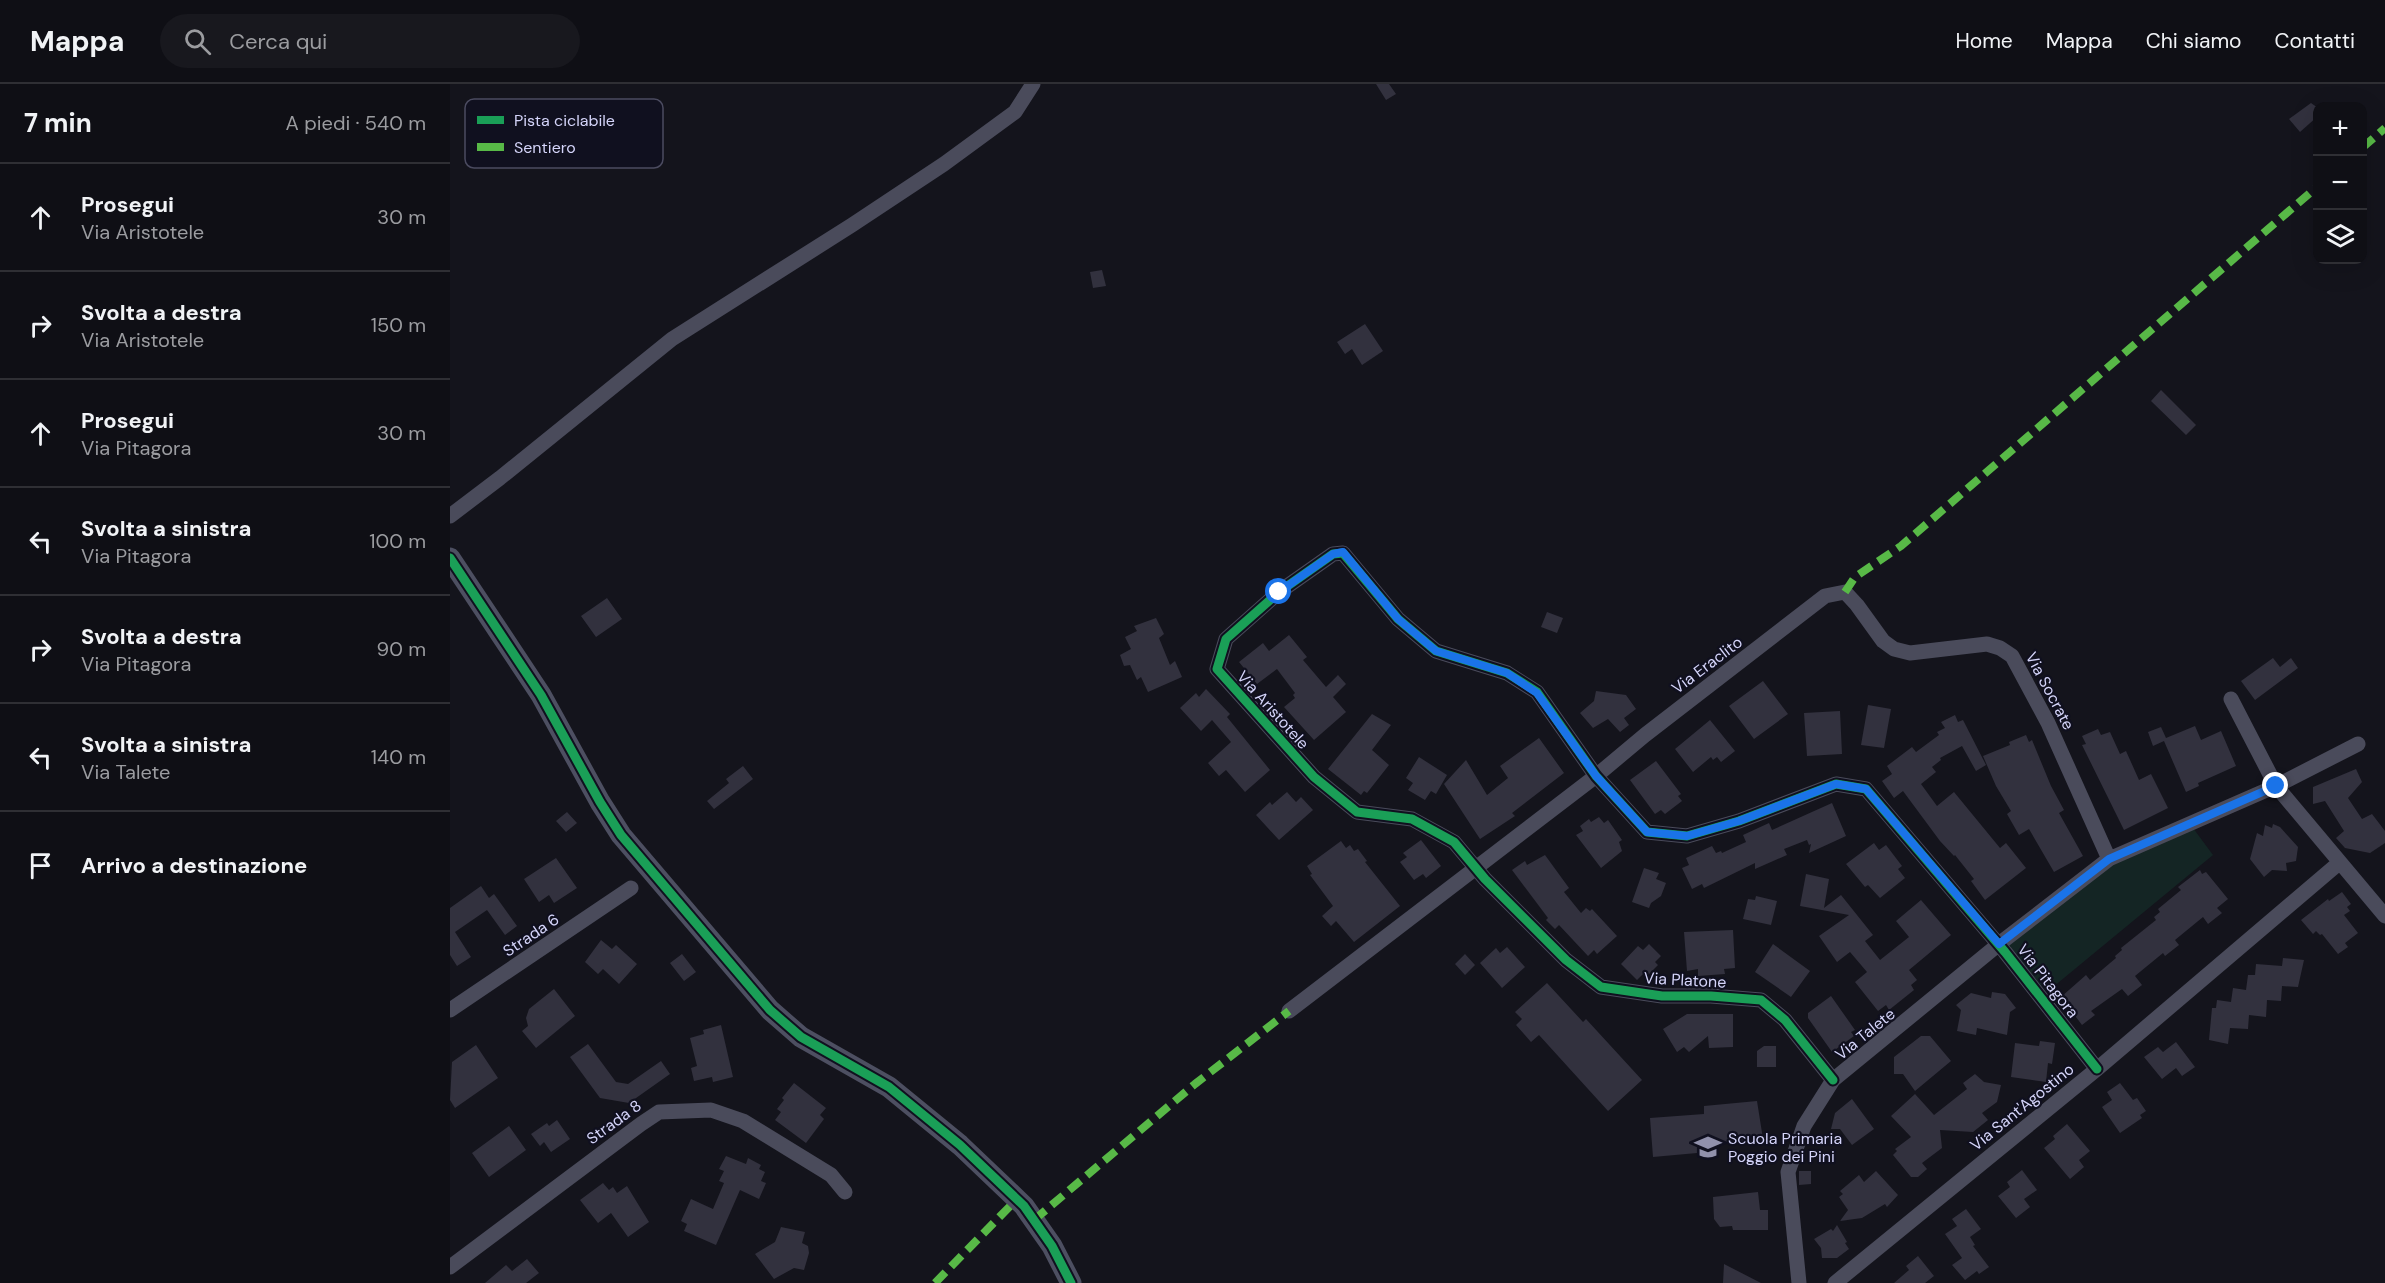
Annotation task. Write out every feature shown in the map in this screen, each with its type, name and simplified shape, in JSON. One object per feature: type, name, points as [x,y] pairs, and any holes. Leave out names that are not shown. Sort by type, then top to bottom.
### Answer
[{"type":"street","points":[[450,516],[672,339],[898,195],[1015,112],[1033,84]]},
{"type":"street","name":"Via Aristotele","points":[[1476,868],[1454,842],[1412,819],[1357,813],[1314,777],[1217,669],[1226,639],[1279,592],[1333,554],[1343,552],[1398,619],[1436,651],[1507,673],[1537,693],[1596,776]]},
{"type":"street","points":[[450,558],[541,695],[600,802],[621,835],[770,1010],[801,1037],[889,1087],[960,1145],[1024,1206],[1052,1246],[1071,1283]]},
{"type":"street","name":"Via Eraclito","points":[[1289,1011],[1596,776],[1645,735],[1825,596],[1845,592]]},
{"type":"street","name":"Via Socrate","points":[[1845,592],[1857,604],[1883,641],[1894,649],[1910,653],[1987,644],[2000,648],[2012,656],[2048,723],[2109,859]]},
{"type":"street","points":[[2231,699],[2276,786],[2385,916]]},
{"type":"street","name":"Via Talete","points":[[1799,1283],[1788,1172],[1804,1126],[1833,1080],[1999,944],[2109,859],[2276,786],[2358,744]]},
{"type":"street","name":"Via Pitagora","points":[[1596,776],[1647,832],[1687,836],[1739,821],[1836,784],[1866,789],[1999,944],[2097,1069]]},
{"type":"street","name":"Via Sant'Agostino","points":[[1835,1283],[2097,1069],[2339,863]]},
{"type":"street","name":"Via Platone","points":[[1476,868],[1566,960],[1601,987],[1662,996],[1711,996],[1761,1000],[1785,1020],[1833,1080]]},
{"type":"street","name":"Strada 6","points":[[450,1010],[631,888]]},
{"type":"street","name":"Strada 8","points":[[450,1267],[659,1112],[711,1110],[743,1121],[831,1175],[845,1192]]},
{"type":"shaded area","points":[[2193,828],[2213,855],[2047,992],[2005,945],[2116,860]]},
{"type":"building","points":[[1376,84],[1389,84],[1396,94],[1386,100]]},
{"type":"building","points":[[2311,103],[2313,104],[2313,120],[2300,132],[2289,119]]},
{"type":"building","points":[[1102,270],[1106,286],[1093,288],[1090,272]]},
{"type":"building","points":[[1365,324],[1383,351],[1362,365],[1352,349],[1345,354],[1337,342]]},
{"type":"building","points":[[2161,390],[2196,425],[2186,435],[2151,401]]},
{"type":"building","points":[[607,598],[622,619],[596,637],[581,616]]},
{"type":"building","points":[[1547,612],[1563,618],[1557,633],[1541,627]]},
{"type":"building","points":[[1156,618],[1164,634],[1159,638],[1170,665],[1175,661],[1182,677],[1148,692],[1141,677],[1137,680],[1130,665],[1124,666],[1120,655],[1131,649],[1125,637],[1137,631],[1134,626]]},
{"type":"building","points":[[1289,635],[1307,657],[1303,660],[1326,687],[1338,675],[1346,684],[1333,697],[1346,712],[1314,740],[1284,707],[1295,698],[1293,695],[1295,693],[1277,669],[1257,684],[1239,662],[1263,643],[1269,651]]},
{"type":"building","points":[[2273,658],[2280,667],[2291,658],[2298,668],[2255,700],[2241,681]]},
{"type":"building","points":[[1763,681],[1788,714],[1754,739],[1729,706]]},
{"type":"building","points":[[1206,689],[1230,714],[1227,717],[1270,770],[1245,792],[1226,770],[1219,776],[1208,763],[1231,742],[1212,720],[1201,731],[1180,708],[1196,693],[1199,697]]},
{"type":"building","points":[[1596,691],[1626,695],[1636,709],[1624,718],[1629,725],[1620,732],[1608,719],[1593,728],[1580,713],[1594,701]]},
{"type":"building","points":[[1868,705],[1891,709],[1884,748],[1861,745]]},
{"type":"building","points":[[1840,711],[1842,754],[1807,756],[1804,713]]},
{"type":"building","points":[[1372,714],[1391,725],[1372,750],[1389,765],[1367,793],[1364,791],[1361,795],[1328,769]]},
{"type":"building","points":[[1955,715],[1958,722],[1963,720],[1986,765],[1976,771],[1962,746],[1940,758],[1941,760],[1932,767],[1936,772],[1921,784],[1937,806],[1954,792],[2000,848],[2006,843],[2026,868],[1985,900],[1971,881],[1974,879],[1955,855],[1940,841],[1903,791],[1894,798],[1882,781],[1892,774],[1887,766],[1912,747],[1916,752],[1939,735],[1937,732],[1945,728],[1941,722]]},
{"type":"building","points":[[1710,720],[1735,751],[1721,762],[1717,757],[1713,760],[1711,757],[1693,772],[1675,749]]},
{"type":"building","points":[[2195,726],[2201,740],[2221,731],[2236,766],[2198,783],[2199,786],[2186,792],[2164,741],[2153,746],[2148,732],[2161,727],[2166,738]]},
{"type":"building","points":[[2098,729],[2101,735],[2110,732],[2120,754],[2126,751],[2139,780],[2151,774],[2168,808],[2124,830],[2082,745],[2086,744],[2082,736]]},
{"type":"building","points":[[2026,735],[2029,742],[2032,740],[2051,786],[2064,810],[2059,813],[2083,856],[2054,872],[2029,829],[2019,835],[2007,814],[2011,811],[1996,786],[1983,756],[2010,745],[2009,742]]},
{"type":"building","points":[[1539,738],[1564,773],[1512,813],[1515,816],[1480,839],[1444,784],[1466,760],[1487,795],[1508,778],[1500,766]]},
{"type":"building","points":[[1419,757],[1447,775],[1436,794],[1431,791],[1425,800],[1408,790],[1413,783],[1406,778]]},
{"type":"building","points":[[1656,761],[1681,794],[1678,796],[1682,801],[1665,814],[1661,810],[1655,814],[1630,780]]},
{"type":"building","points":[[743,766],[753,779],[714,809],[707,801],[729,783],[726,779]]},
{"type":"building","points":[[2356,769],[2362,782],[2348,798],[2362,819],[2372,814],[2385,831],[2385,843],[2370,853],[2345,848],[2336,838],[2344,831],[2325,801],[2313,804],[2313,787]]},
{"type":"building","points":[[1287,792],[1296,802],[1301,797],[1313,810],[1279,840],[1256,815],[1270,802],[1272,805]]},
{"type":"building","points":[[1832,803],[1846,836],[1809,853],[1811,844],[1809,845],[1807,840],[1784,849],[1787,855],[1755,869],[1755,863],[1704,888],[1702,884],[1692,889],[1682,868],[1689,865],[1686,858],[1712,846],[1716,853],[1721,851],[1722,853],[1746,842],[1743,835],[1769,823],[1772,830]]},
{"type":"building","points":[[567,812],[577,823],[566,832],[556,821]]},
{"type":"building","points":[[1599,817],[1604,823],[1608,820],[1622,840],[1619,842],[1622,851],[1601,868],[1576,835],[1583,831],[1580,826],[1589,819],[1591,822]]},
{"type":"building","points":[[2273,824],[2280,827],[2298,847],[2296,861],[2286,863],[2287,871],[2272,870],[2264,877],[2250,859],[2257,833],[2263,836],[2265,825],[2272,828]]},
{"type":"building","points":[[1421,840],[1441,866],[1426,878],[1423,874],[1414,880],[1400,862],[1407,857],[1403,853]]},
{"type":"building","points":[[1341,841],[1346,848],[1350,845],[1354,851],[1358,849],[1367,861],[1365,862],[1400,906],[1354,942],[1336,921],[1331,926],[1322,916],[1333,906],[1310,875],[1312,874],[1307,866]]},
{"type":"building","points":[[1874,843],[1879,850],[1886,845],[1902,866],[1898,869],[1905,878],[1880,898],[1868,885],[1865,887],[1846,864]]},
{"type":"building","points":[[1545,855],[1569,888],[1564,892],[1581,913],[1586,908],[1590,911],[1592,909],[1617,936],[1597,954],[1594,950],[1588,956],[1559,925],[1555,929],[1546,920],[1548,918],[1512,870],[1525,861],[1527,865]]},
{"type":"building","points":[[556,858],[577,888],[554,903],[549,895],[539,902],[524,879]]},
{"type":"building","points":[[1644,868],[1659,873],[1656,879],[1666,883],[1661,896],[1651,903],[1649,908],[1632,902]]},
{"type":"building","points":[[2200,870],[2202,874],[2206,872],[2228,899],[2217,908],[2222,913],[2208,924],[2203,917],[2175,940],[2179,945],[2165,956],[2163,953],[2135,976],[2142,985],[2128,996],[2122,989],[2091,1011],[2095,1015],[2082,1025],[2061,997],[2086,975],[2090,980],[2116,958],[2121,948],[2156,920],[2154,917],[2160,912],[2158,909],[2181,890],[2178,887]]},
{"type":"building","points":[[1806,874],[1829,879],[1824,908],[1841,895],[1873,935],[1865,941],[1880,960],[1909,937],[1896,921],[1921,900],[1951,935],[1909,970],[1917,980],[1911,985],[1914,990],[1889,1010],[1886,1005],[1878,1011],[1855,982],[1867,972],[1850,952],[1837,962],[1819,936],[1849,915],[1800,906]]},
{"type":"building","points":[[481,886],[489,898],[494,894],[517,926],[505,935],[487,910],[455,932],[471,957],[457,966],[450,955],[450,908]]},
{"type":"building","points":[[2342,892],[2351,904],[2347,907],[2350,911],[2344,915],[2358,933],[2345,943],[2348,947],[2338,954],[2322,934],[2316,931],[2313,934],[2301,920],[2328,899],[2329,901]]},
{"type":"building","points":[[1756,896],[1777,901],[1771,925],[1743,919],[1748,899],[1755,900]]},
{"type":"building","points":[[1733,930],[1735,968],[1724,969],[1725,974],[1698,976],[1698,969],[1687,971],[1684,932]]},
{"type":"building","points":[[601,940],[612,949],[616,945],[637,964],[619,984],[603,969],[598,974],[585,962]]},
{"type":"building","points":[[1649,944],[1661,956],[1655,962],[1658,965],[1648,975],[1645,972],[1637,980],[1621,964],[1638,946],[1643,950]]},
{"type":"building","points":[[1773,944],[1810,971],[1791,997],[1755,972]]},
{"type":"building","points":[[1507,947],[1525,967],[1502,988],[1480,963],[1496,948],[1500,953]]},
{"type":"building","points":[[682,954],[696,972],[684,981],[670,963]]},
{"type":"building","points":[[1465,954],[1475,965],[1465,975],[1455,964]]},
{"type":"building","points":[[2283,958],[2304,960],[2298,987],[2282,986],[2281,1001],[2267,1000],[2266,1017],[2249,1015],[2248,1029],[2230,1028],[2228,1044],[2209,1040],[2212,1008],[2216,1008],[2217,1000],[2231,1002],[2233,988],[2246,990],[2248,975],[2255,975],[2256,964],[2282,966]]},
{"type":"building","points":[[1547,983],[1583,1022],[1586,1019],[1642,1080],[1608,1111],[1539,1035],[1531,1042],[1516,1025],[1522,1019],[1515,1012]]},
{"type":"building","points":[[554,989],[575,1016],[536,1048],[522,1031],[528,1026],[526,1018],[529,1009]]},
{"type":"building","points":[[1992,992],[2005,994],[2016,1008],[2010,1012],[2007,1035],[1977,1028],[1976,1035],[1957,1031],[1961,1010],[1956,1005],[1971,993],[1991,998]]},
{"type":"building","points":[[1831,996],[1855,1030],[1851,1032],[1854,1036],[1832,1052],[1808,1018],[1808,1013]]},
{"type":"building","points":[[1687,1014],[1733,1014],[1733,1047],[1709,1048],[1708,1036],[1689,1052],[1684,1047],[1677,1052],[1663,1029]]},
{"type":"building","points":[[721,1025],[733,1077],[713,1082],[712,1077],[694,1081],[691,1068],[697,1066],[690,1038],[704,1034],[703,1030]]},
{"type":"building","points":[[1921,1036],[1930,1036],[1951,1061],[1915,1091],[1903,1074],[1894,1074],[1894,1057]]},
{"type":"building","points":[[2040,1041],[2055,1043],[2052,1064],[2048,1063],[2046,1082],[2011,1077],[2015,1043],[2039,1046]]},
{"type":"building","points":[[2176,1042],[2195,1067],[2182,1076],[2176,1068],[2162,1079],[2144,1057],[2158,1047],[2163,1052]]},
{"type":"building","points":[[588,1044],[616,1082],[628,1084],[661,1061],[670,1074],[629,1103],[600,1098],[570,1057]]},
{"type":"building","points":[[476,1045],[498,1078],[455,1108],[450,1100],[452,1062]]},
{"type":"building","points":[[1764,1046],[1776,1046],[1776,1067],[1757,1067],[1757,1051]]},
{"type":"building","points":[[1975,1074],[1984,1082],[2001,1085],[1997,1102],[1982,1113],[1988,1120],[1973,1132],[1940,1130],[1942,1148],[1922,1163],[1927,1169],[1918,1177],[1911,1177],[1893,1155],[1897,1151],[1895,1149],[1911,1137],[1891,1116],[1915,1094],[1934,1115],[1967,1089],[1963,1083]]},
{"type":"building","points":[[794,1083],[826,1108],[820,1115],[824,1119],[806,1143],[775,1120],[781,1112],[777,1109],[784,1100],[782,1098]]},
{"type":"building","points":[[2120,1083],[2133,1100],[2137,1098],[2146,1111],[2140,1115],[2142,1118],[2120,1133],[2102,1107],[2112,1100],[2107,1092]]},
{"type":"building","points":[[1852,1099],[1874,1129],[1852,1145],[1840,1129],[1831,1129],[1835,1113]]},
{"type":"building","points":[[1757,1101],[1763,1139],[1708,1144],[1708,1152],[1653,1157],[1650,1118],[1704,1114],[1704,1106]]},
{"type":"building","points":[[557,1120],[570,1139],[551,1152],[544,1142],[540,1146],[531,1134],[547,1123],[549,1126]]},
{"type":"building","points":[[2067,1124],[2090,1151],[2079,1160],[2084,1167],[2070,1179],[2044,1148],[2055,1139],[2053,1136]]},
{"type":"building","points":[[509,1126],[526,1150],[489,1177],[472,1153]]},
{"type":"building","points":[[726,1156],[746,1164],[748,1158],[761,1165],[759,1169],[765,1172],[761,1181],[766,1183],[759,1199],[740,1190],[716,1245],[684,1231],[687,1224],[681,1221],[691,1199],[713,1209],[724,1183],[719,1181],[724,1171],[719,1169]]},
{"type":"building","points":[[2022,1170],[2037,1190],[2024,1199],[2030,1207],[2016,1218],[1998,1196],[2010,1187],[2007,1182]]},
{"type":"building","points":[[1799,1171],[1811,1171],[1811,1184],[1799,1185]]},
{"type":"building","points":[[1876,1171],[1898,1195],[1887,1207],[1885,1204],[1862,1218],[1840,1221],[1848,1210],[1839,1197],[1843,1194],[1840,1191],[1859,1175],[1864,1182]]},
{"type":"building","points":[[603,1183],[609,1190],[613,1187],[617,1193],[627,1186],[649,1222],[628,1237],[611,1213],[598,1223],[580,1200]]},
{"type":"building","points":[[1758,1192],[1760,1210],[1768,1210],[1768,1230],[1733,1230],[1732,1226],[1720,1227],[1714,1219],[1713,1197]]},
{"type":"building","points":[[1966,1209],[1981,1229],[1970,1237],[1975,1245],[1973,1246],[1989,1267],[1979,1274],[1977,1271],[1965,1280],[1952,1265],[1962,1258],[1945,1234],[1957,1226],[1952,1219]]},
{"type":"building","points":[[1837,1225],[1849,1249],[1837,1258],[1822,1258],[1821,1248],[1814,1239],[1831,1229],[1833,1231]]},
{"type":"building","points":[[781,1227],[805,1232],[802,1243],[808,1246],[809,1253],[804,1270],[794,1268],[774,1279],[755,1254],[775,1242]]},
{"type":"building","points":[[1918,1256],[1934,1276],[1925,1283],[1894,1283],[1909,1270],[1906,1266]]},
{"type":"building","points":[[527,1259],[539,1273],[526,1283],[485,1283],[506,1265],[512,1271]]},
{"type":"building","points":[[1724,1264],[1761,1283],[1723,1283]]},
{"type":"marked path","points":[[2367,144],[2385,128]]},
{"type":"marked path","points":[[1845,592],[1855,577],[1901,546],[2313,190]]},
{"type":"marked path","points":[[1034,1220],[1195,1084],[1289,1011]]},
{"type":"marked path","points":[[935,1283],[1017,1199]]},
{"type":"cycle path","points":[[1833,1080],[1785,1020],[1761,1000],[1711,996],[1662,996],[1601,987],[1566,960],[1485,879],[1454,842],[1412,819],[1357,812],[1314,777],[1217,669],[1226,639],[1279,592],[1333,554],[1343,553],[1398,619],[1436,651],[1507,673],[1537,692],[1596,776],[1647,832],[1687,836],[1739,821],[1836,784],[1866,789],[2005,952],[2097,1069]]},
{"type":"cycle path","points":[[450,558],[541,695],[600,802],[621,835],[770,1010],[801,1037],[889,1087],[960,1145],[1024,1206],[1052,1246],[1071,1283]]},
{"type":"place","name":"Scuola Primaria Poggio dei Pini","points":[[1708,1147]]},
{"type":"route","points":[[1279,592],[1333,554],[1343,552],[1398,619],[1436,651],[1507,673],[1537,693],[1596,776],[1647,832],[1687,836],[1739,821],[1836,784],[1866,789],[1999,944],[2109,859],[2276,786]]}]
